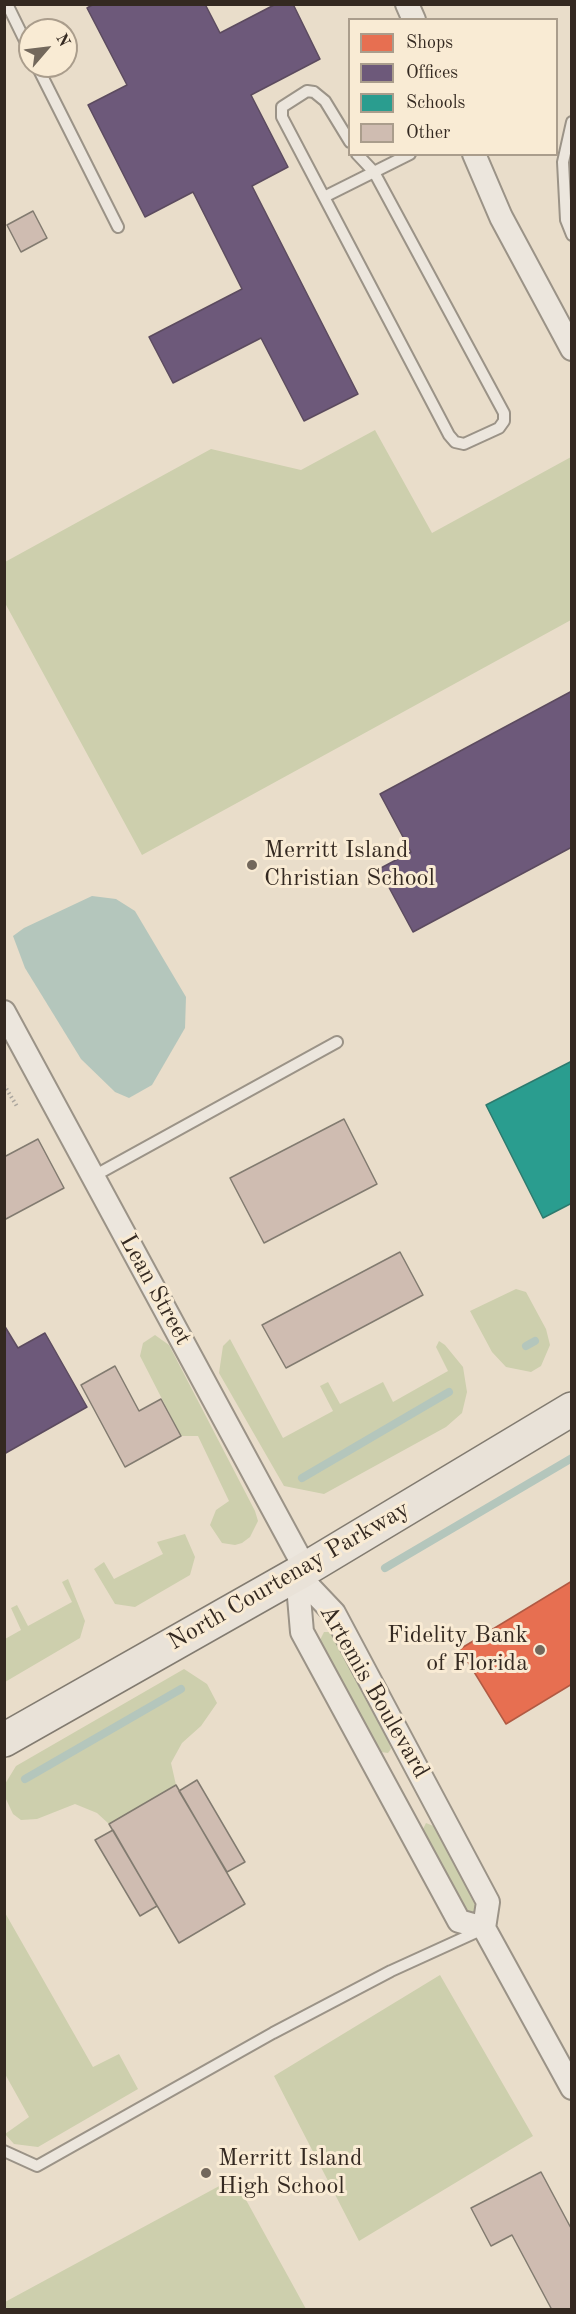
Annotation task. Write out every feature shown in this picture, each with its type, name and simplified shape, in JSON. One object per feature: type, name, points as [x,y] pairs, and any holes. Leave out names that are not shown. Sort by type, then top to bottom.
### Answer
[{"type":"main road","name":"North Courtenay Parkway","points":[[4,1740],[301,1571],[572,1409]]},
{"type":"street","points":[[407,4],[413,18]]},
{"type":"street","points":[[475,156],[501,217],[572,349]]},
{"type":"street","name":"Lean Street","points":[[4,1012],[94,1176],[301,1571]]},
{"type":"street","name":"Artemis Boulevard","points":[[301,1571],[334,1613],[488,1902],[484,1928],[459,1921],[302,1632],[301,1571]]},
{"type":"street","name":"Artemis Boulevard","points":[[398,1807],[429,1790]]},
{"type":"street","points":[[484,1928],[572,2088]]},
{"type":"lane","points":[[7,4],[18,26]]},
{"type":"lane","points":[[44,78],[118,227]]},
{"type":"lane","points":[[348,139],[325,101],[314,92],[308,91],[282,107],[282,117],[449,435],[455,442],[472,441],[499,428],[504,421],[504,413],[374,172],[359,156]]},
{"type":"lane","points":[[572,122],[563,162],[566,220],[572,235]]},
{"type":"lane","points":[[324,197],[406,156]]},
{"type":"lane","points":[[94,1176],[338,1042]]},
{"type":"lane","points":[[4,2151],[37,2166],[273,2033],[391,1971],[484,1928]]},
{"type":"path","points":[[4,1085],[18,1108]]},
{"type":"green space","points":[[375,430],[432,533],[571,457],[571,620],[142,855],[5,603],[5,562],[211,449],[301,470]]},
{"type":"green space","points":[[516,1289],[526,1292],[546,1329],[550,1345],[541,1366],[531,1372],[506,1367],[492,1352],[470,1311]]},
{"type":"green space","points":[[155,1335],[169,1345],[255,1511],[258,1521],[250,1537],[242,1543],[235,1545],[222,1543],[210,1525],[216,1510],[229,1501],[198,1436],[181,1436],[140,1356],[143,1343]]},
{"type":"green space","points":[[230,1339],[283,1438],[333,1411],[320,1386],[328,1382],[340,1404],[383,1382],[393,1402],[448,1371],[436,1347],[439,1341],[463,1367],[467,1392],[462,1413],[446,1427],[324,1494],[284,1486],[219,1373],[223,1346]]},
{"type":"green space","points":[[185,1534],[195,1557],[190,1575],[135,1607],[115,1604],[94,1569],[104,1562],[114,1579],[163,1554],[157,1542]]},
{"type":"green space","points":[[68,1579],[85,1621],[80,1638],[5,1682],[5,1639],[21,1630],[11,1608],[17,1605],[28,1626],[72,1602],[62,1582]]},
{"type":"green space","points":[[324,1632],[330,1632],[389,1742],[391,1749],[388,1753],[381,1752],[320,1640]]},
{"type":"green space","points":[[184,1669],[207,1684],[217,1703],[201,1726],[182,1743],[171,1763],[176,1785],[109,1824],[97,1813],[75,1804],[37,1819],[21,1820],[13,1814],[5,1797],[5,1784],[16,1766]]},
{"type":"green space","points":[[426,1823],[436,1827],[480,1915],[471,1918],[427,1838],[423,1829]]},
{"type":"green space","points":[[4,1911],[93,2067],[119,2054],[138,2089],[38,2147],[14,2144],[5,2134],[29,2117],[5,2074]]},
{"type":"green space","points":[[440,1975],[533,2136],[359,2241],[274,2076]]},
{"type":"green space","points":[[234,2178],[306,2309],[5,2309],[5,2302]]},
{"type":"shaded area","points":[[92,896],[116,899],[135,911],[186,997],[185,1028],[152,1085],[129,1098],[115,1092],[81,1059],[25,968],[13,936],[24,928]]},
{"type":"building: Shops","points":[[572,1581],[572,1684],[506,1724],[460,1649]]},
{"type":"building: Offices","points":[[94,4],[205,4],[220,33],[276,4],[293,4],[320,59],[251,95],[288,167],[252,186],[358,394],[304,421],[261,338],[173,383],[149,337],[242,289],[193,192],[145,217],[88,105],[127,85],[87,8]]},
{"type":"building: Offices","points":[[572,691],[572,847],[413,932],[379,869],[411,852],[380,794]]},
{"type":"building: Offices","points":[[4,1325],[18,1348],[45,1333],[87,1407],[4,1454]]},
{"type":"building: Schools","points":[[572,1061],[572,1203],[543,1218],[486,1105]]},
{"type":"building: Other","points":[[33,211],[47,238],[21,252],[7,225]]},
{"type":"building: Other","points":[[344,1119],[377,1184],[264,1243],[230,1178]]},
{"type":"building: Other","points":[[38,1139],[64,1188],[4,1220],[4,1157]]},
{"type":"building: Other","points":[[400,1252],[423,1295],[286,1368],[262,1325]]},
{"type":"building: Other","points":[[115,1366],[139,1411],[161,1399],[181,1436],[125,1467],[81,1385]]},
{"type":"building: Other","points":[[197,1780],[245,1862],[227,1872],[179,1791]]},
{"type":"building: Other","points":[[176,1785],[245,1904],[179,1943],[109,1824]]},
{"type":"building: Other","points":[[113,1830],[157,1906],[140,1916],[95,1840]]},
{"type":"building: Other","points":[[541,2172],[572,2230],[572,2308],[569,2310],[552,2310],[512,2235],[491,2246],[471,2208]]},
{"type":"waterway","points":[[526,1346],[535,1341]]},
{"type":"waterway","points":[[302,1478],[449,1392]]},
{"type":"waterway","points":[[385,1568],[572,1458]]},
{"type":"waterway","points":[[25,1779],[181,1689]]},
{"type":"place","name":"Merritt Island Christian School","points":[[252,865]]},
{"type":"place","name":"Fidelity Bank of Florida","points":[[540,1650]]},
{"type":"place","name":"Merritt Island High School","points":[[206,2173]]}]
